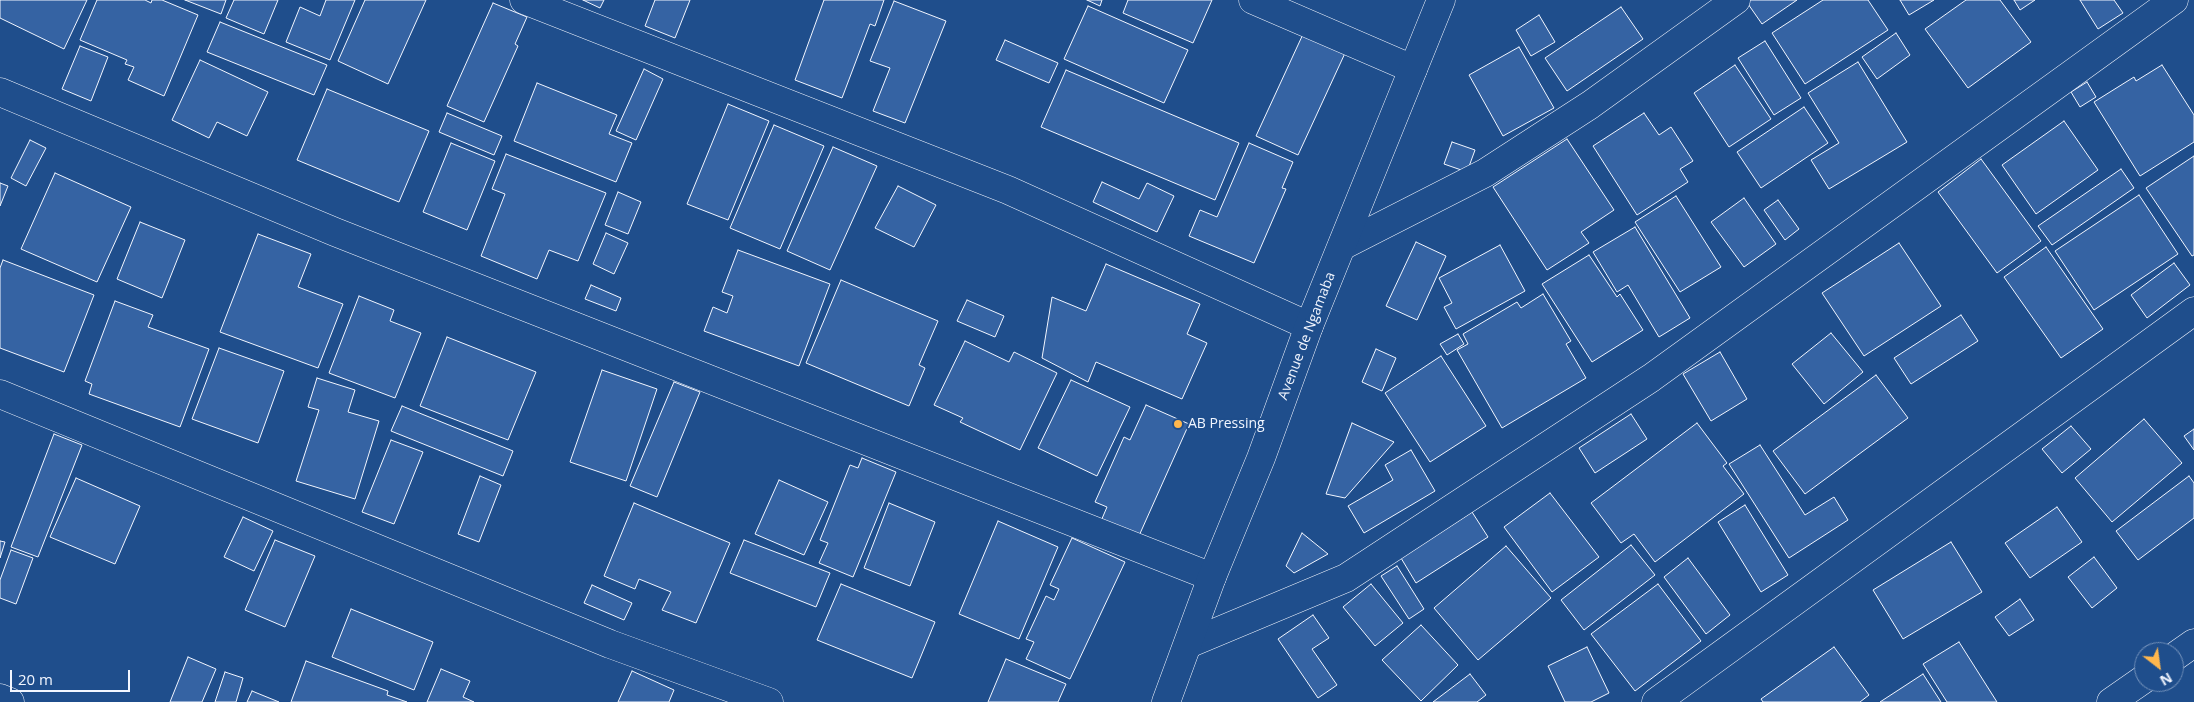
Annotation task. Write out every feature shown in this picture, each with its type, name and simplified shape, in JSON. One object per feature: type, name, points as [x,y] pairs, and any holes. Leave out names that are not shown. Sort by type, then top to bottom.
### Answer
[{"type":"street","points":[[524,0],[1008,190],[1309,326]]},
{"type":"street","points":[[1253,0],[1413,69]]},
{"type":"street","name":"Avenue de Ngamaba","points":[[1166,702],[1212,577],[1261,458],[1309,326],[1440,0]]},
{"type":"street","points":[[1342,246],[1485,173],[1590,106],[1736,0]]},
{"type":"street","points":[[1188,644],[1346,578],[1362,568],[1651,378],[2174,0]]},
{"type":"street","points":[[0,92],[344,236],[1212,577]]},
{"type":"street","points":[[1656,702],[2194,311]]},
{"type":"street","points":[[0,394],[610,644],[769,702]]},
{"type":"street","points":[[2112,702],[2134,686]]},
{"type":"street","points":[[0,698],[10,702]]},
{"type":"building","points":[[0,0],[87,0],[64,49],[0,18]]},
{"type":"building","points":[[97,0],[145,0],[151,3],[152,0],[162,0],[198,15],[164,96],[128,80],[134,67],[125,64],[127,60],[80,40]]},
{"type":"building","points":[[185,0],[226,0],[221,14]]},
{"type":"building","points":[[234,0],[278,0],[264,34],[226,18]]},
{"type":"building","points":[[326,0],[355,0],[330,60],[286,42],[300,7],[320,16]]},
{"type":"building","points":[[365,0],[426,0],[388,84],[338,61]]},
{"type":"building","points":[[583,0],[604,0],[600,8]]},
{"type":"building","points":[[655,0],[690,0],[675,38],[645,26]]},
{"type":"building","points":[[824,0],[884,0],[875,26],[870,24],[842,98],[795,80]]},
{"type":"building","points":[[1087,0],[1102,0],[1100,6]]},
{"type":"building","points":[[1128,0],[1212,0],[1193,43],[1123,13]]},
{"type":"building","points":[[1747,0],[1797,0],[1762,24]]},
{"type":"building","points":[[1823,0],[1868,0],[1888,30],[1805,84],[1772,33]]},
{"type":"building","points":[[1900,0],[1934,0],[1909,15]]},
{"type":"building","points":[[1966,0],[2000,0],[2031,42],[1968,88],[1925,29]]},
{"type":"building","points":[[2014,0],[2035,0],[2020,10]]},
{"type":"building","points":[[2080,0],[2114,0],[2123,13],[2098,29]]},
{"type":"building","points":[[894,1],[946,21],[905,123],[873,111],[890,68],[870,61]]},
{"type":"building","points":[[493,3],[527,17],[515,44],[518,46],[484,122],[447,106]]},
{"type":"building","points":[[1088,6],[1188,50],[1164,103],[1064,59]]},
{"type":"building","points":[[1621,7],[1643,39],[1567,91],[1545,58]]},
{"type":"building","points":[[1539,15],[1555,42],[1531,56],[1516,30]]},
{"type":"building","points":[[220,22],[327,65],[314,95],[207,52]]},
{"type":"building","points":[[1304,32],[1346,51],[1298,155],[1256,136]]},
{"type":"building","points":[[1896,33],[1910,55],[1877,79],[1862,57]]},
{"type":"building","points":[[1005,40],[1058,63],[1049,83],[996,60]]},
{"type":"building","points":[[1765,41],[1801,98],[1774,115],[1738,58]]},
{"type":"building","points":[[80,46],[108,57],[91,101],[62,89]]},
{"type":"building","points":[[1519,47],[1554,108],[1503,136],[1469,75]]},
{"type":"building","points":[[200,60],[268,92],[247,136],[217,122],[209,138],[172,120]]},
{"type":"building","points":[[1858,62],[1907,142],[1829,189],[1811,160],[1839,143],[1808,93]]},
{"type":"building","points":[[1735,65],[1771,119],[1729,147],[1694,93]]},
{"type":"building","points":[[2162,65],[2194,115],[2194,142],[2140,176],[2094,102],[2134,77],[2136,81]]},
{"type":"building","points":[[644,69],[663,79],[636,140],[616,131]]},
{"type":"building","points":[[1066,70],[1239,143],[1215,200],[1041,127]]},
{"type":"building","points":[[2087,82],[2096,97],[2080,107],[2071,92]]},
{"type":"building","points":[[537,83],[617,115],[609,134],[632,143],[616,182],[514,141]]},
{"type":"building","points":[[327,89],[429,131],[399,202],[297,160]]},
{"type":"building","points":[[728,104],[769,121],[728,220],[687,204]]},
{"type":"building","points":[[1804,107],[1828,143],[1761,188],[1737,152]]},
{"type":"building","points":[[447,113],[502,136],[494,155],[439,132]]},
{"type":"building","points":[[1644,113],[1659,135],[1671,127],[1693,161],[1680,169],[1688,182],[1637,215],[1593,146]]},
{"type":"building","points":[[2064,121],[2098,170],[2036,214],[2002,165]]},
{"type":"building","points":[[774,125],[824,146],[780,249],[730,228]]},
{"type":"building","points":[[1567,139],[1614,210],[1581,232],[1589,243],[1547,270],[1493,187]]},
{"type":"building","points":[[30,140],[46,148],[26,186],[11,178]]},
{"type":"building","points":[[1452,142],[1475,150],[1467,172],[1444,164]]},
{"type":"building","points":[[451,143],[495,161],[467,230],[423,212]]},
{"type":"building","points":[[1249,143],[1293,162],[1282,188],[1286,189],[1254,263],[1189,236],[1200,210],[1217,217]]},
{"type":"building","points":[[833,147],[877,166],[830,270],[787,251]]},
{"type":"building","points":[[506,154],[606,193],[578,261],[549,250],[537,279],[481,256],[505,194],[492,189]]},
{"type":"building","points":[[2194,156],[2194,255],[2192,256],[2146,188]]},
{"type":"building","points":[[1981,159],[2041,241],[1997,273],[1938,192]]},
{"type":"building","points":[[2121,169],[2134,188],[2052,245],[2038,226]]},
{"type":"building","points":[[55,173],[131,207],[97,282],[21,249]]},
{"type":"building","points":[[1102,182],[1139,199],[1147,183],[1174,196],[1157,232],[1093,202]]},
{"type":"building","points":[[0,183],[8,186],[0,206]]},
{"type":"building","points":[[898,186],[936,205],[914,247],[875,228]]},
{"type":"building","points":[[618,192],[641,202],[628,234],[605,225]]},
{"type":"building","points":[[2139,195],[2178,254],[2094,310],[2055,251]]},
{"type":"building","points":[[1676,196],[1721,267],[1680,292],[1635,222]]},
{"type":"building","points":[[1744,198],[1776,244],[1744,267],[1711,222]]},
{"type":"building","points":[[1778,200],[1799,229],[1785,240],[1764,210]]},
{"type":"building","points":[[140,222],[185,240],[162,298],[117,279]]},
{"type":"building","points":[[1635,227],[1690,318],[1659,337],[1628,285],[1617,292],[1593,252]]},
{"type":"building","points":[[606,233],[628,243],[614,274],[593,264]]},
{"type":"building","points":[[258,234],[311,254],[298,287],[343,304],[318,368],[220,332]]},
{"type":"building","points":[[1416,242],[1446,256],[1417,320],[1386,306]]},
{"type":"building","points":[[1899,243],[1941,306],[1864,356],[1822,293]]},
{"type":"building","points":[[1500,245],[1525,291],[1456,329],[1444,307],[1452,303],[1439,278]]},
{"type":"building","points":[[2046,247],[2103,329],[2061,358],[2004,277]]},
{"type":"building","points":[[738,250],[830,284],[799,366],[704,331],[713,307],[727,313],[733,296],[722,292]]},
{"type":"building","points":[[1589,255],[1617,297],[1620,294],[1643,330],[1592,362],[1542,284]]},
{"type":"building","points":[[3,260],[94,295],[64,372],[0,348],[0,268]]},
{"type":"building","points":[[2174,263],[2190,285],[2147,318],[2131,295]]},
{"type":"building","points":[[1106,264],[1200,304],[1187,334],[1207,343],[1182,399],[1096,362],[1088,382],[1042,358],[1052,297],[1086,311]]},
{"type":"building","points":[[841,280],[938,321],[919,365],[925,368],[909,406],[806,363]]},
{"type":"building","points":[[591,285],[621,298],[616,311],[585,299]]},
{"type":"building","points":[[1543,294],[1571,341],[1566,344],[1586,378],[1502,428],[1457,350],[1468,344],[1463,334],[1517,302],[1521,308]]},
{"type":"building","points":[[359,296],[394,310],[390,321],[421,333],[395,398],[329,373]]},
{"type":"building","points":[[967,300],[1004,316],[995,337],[957,321]]},
{"type":"building","points":[[115,301],[153,315],[148,327],[209,349],[180,427],[89,394],[92,384],[85,381]]},
{"type":"building","points":[[1961,315],[1978,341],[1911,384],[1894,358]]},
{"type":"building","points":[[1831,333],[1863,372],[1824,404],[1792,364]]},
{"type":"building","points":[[1458,334],[1464,344],[1447,355],[1440,344]]},
{"type":"building","points":[[447,337],[536,372],[508,440],[420,406]]},
{"type":"building","points":[[965,341],[1009,362],[1014,352],[1057,373],[1020,450],[960,422],[963,418],[934,405]]},
{"type":"building","points":[[219,348],[284,371],[258,443],[192,419]]},
{"type":"building","points":[[1376,349],[1396,358],[1382,391],[1362,382]]},
{"type":"building","points":[[1720,352],[1747,399],[1711,421],[1683,374]]},
{"type":"building","points":[[1441,356],[1486,426],[1430,462],[1385,393]]},
{"type":"building","points":[[602,370],[657,389],[626,481],[570,462]]},
{"type":"building","points":[[1876,375],[1908,418],[1805,494],[1773,451]]},
{"type":"building","points":[[317,378],[355,390],[348,412],[379,421],[355,499],[296,481],[319,410],[308,407]]},
{"type":"building","points":[[1071,380],[1130,407],[1097,476],[1038,448]]},
{"type":"building","points":[[674,382],[700,392],[657,497],[630,486]]},
{"type":"building","points":[[1146,405],[1189,424],[1138,538],[1101,521],[1107,507],[1095,502],[1124,437],[1130,440]]},
{"type":"building","points":[[402,406],[513,451],[503,476],[391,431]]},
{"type":"building","points":[[1631,414],[1647,439],[1595,473],[1579,448]]},
{"type":"building","points":[[2144,419],[2182,463],[2112,522],[2075,478]]},
{"type":"building","points":[[1352,423],[1394,442],[1345,498],[1326,494]]},
{"type":"building","points":[[1697,423],[1727,463],[1723,466],[1744,494],[1655,562],[1634,534],[1621,543],[1591,503]]},
{"type":"building","points":[[2071,426],[2091,449],[2062,473],[2042,449]]},
{"type":"building","points":[[2194,429],[2194,450],[2184,436]]},
{"type":"building","points":[[54,434],[82,445],[38,557],[11,547]]},
{"type":"building","points":[[391,440],[423,452],[394,524],[362,512]]},
{"type":"building","points":[[1760,445],[1805,515],[1834,497],[1848,520],[1789,558],[1729,464]]},
{"type":"building","points":[[1411,450],[1435,491],[1364,533],[1348,506],[1393,480],[1385,465]]},
{"type":"building","points":[[862,458],[896,472],[853,577],[819,563],[828,543],[820,540],[850,465],[858,468]]},
{"type":"building","points":[[480,476],[501,485],[479,542],[458,534]]},
{"type":"building","points":[[2189,476],[2194,483],[2194,518],[2138,560],[2116,531]]},
{"type":"building","points":[[76,478],[140,506],[115,564],[50,537]]},
{"type":"building","points":[[779,480],[828,502],[804,555],[755,534]]},
{"type":"building","points":[[1550,493],[1599,557],[1552,592],[1504,527]]},
{"type":"building","points":[[634,503],[730,543],[696,623],[662,610],[671,592],[639,579],[635,589],[604,576]]},
{"type":"building","points":[[889,503],[935,522],[910,586],[864,568]]},
{"type":"building","points":[[1745,505],[1788,575],[1761,592],[1718,522]]},
{"type":"building","points":[[2057,507],[2082,542],[2030,578],[2005,543]]},
{"type":"building","points":[[1472,512],[1488,537],[1416,583],[1401,558]]},
{"type":"building","points":[[243,517],[273,531],[254,571],[224,557]]},
{"type":"building","points":[[998,521],[1058,547],[1019,639],[959,614]]},
{"type":"building","points":[[1302,533],[1328,554],[1294,573],[1286,566]]},
{"type":"building","points":[[1072,538],[1125,562],[1070,679],[1026,659],[1034,642],[1026,639],[1046,596],[1054,600],[1059,589],[1050,585]]},
{"type":"building","points":[[275,540],[315,556],[285,627],[245,610]]},
{"type":"building","points":[[744,540],[830,573],[816,607],[730,573]]},
{"type":"building","points":[[0,541],[5,542],[0,558]]},
{"type":"building","points":[[1951,542],[1982,592],[1903,639],[1873,590]]},
{"type":"building","points":[[1631,545],[1655,575],[1584,630],[1561,600]]},
{"type":"building","points":[[1506,546],[1551,598],[1478,660],[1434,608]]},
{"type":"building","points":[[11,550],[33,558],[16,604],[0,598],[0,580]]},
{"type":"building","points":[[2094,557],[2117,588],[2092,608],[2068,577]]},
{"type":"building","points":[[1688,558],[1730,615],[1706,634],[1664,577]]},
{"type":"building","points":[[1397,566],[1424,609],[1409,619],[1381,576]]},
{"type":"building","points":[[841,584],[935,622],[912,678],[817,640]]},
{"type":"building","points":[[1371,584],[1403,623],[1375,646],[1343,607]]},
{"type":"building","points":[[1658,584],[1701,641],[1635,691],[1591,634]]},
{"type":"building","points":[[592,585],[632,603],[624,620],[584,603]]},
{"type":"building","points":[[2020,599],[2034,620],[2009,636],[1995,617]]},
{"type":"building","points":[[351,609],[433,642],[414,690],[332,657]]},
{"type":"building","points":[[1313,615],[1329,638],[1312,649],[1337,685],[1318,698],[1278,639]]},
{"type":"building","points":[[1421,625],[1458,665],[1421,701],[1382,660]]},
{"type":"building","points":[[1959,642],[1997,702],[1947,702],[1923,664]]},
{"type":"building","points":[[1587,647],[1609,693],[1591,702],[1565,702],[1548,666]]},
{"type":"building","points":[[1834,647],[1869,695],[1860,702],[1763,702],[1761,699]]},
{"type":"building","points":[[188,657],[216,669],[202,702],[170,702]]},
{"type":"building","points":[[1006,659],[1066,684],[1058,702],[988,702]]},
{"type":"building","points":[[306,661],[388,691],[387,695],[407,702],[291,702]]},
{"type":"building","points":[[441,669],[470,681],[463,697],[474,702],[427,702]]},
{"type":"building","points":[[632,671],[674,690],[669,702],[618,702]]},
{"type":"building","points":[[225,672],[243,678],[236,702],[215,702]]},
{"type":"building","points":[[1470,674],[1486,695],[1477,702],[1433,702]]},
{"type":"building","points":[[1923,674],[1941,702],[1880,702]]},
{"type":"building","points":[[252,691],[279,702],[247,702]]},
{"type":"place","name":"AB Pressing","points":[[1178,424]]}]
